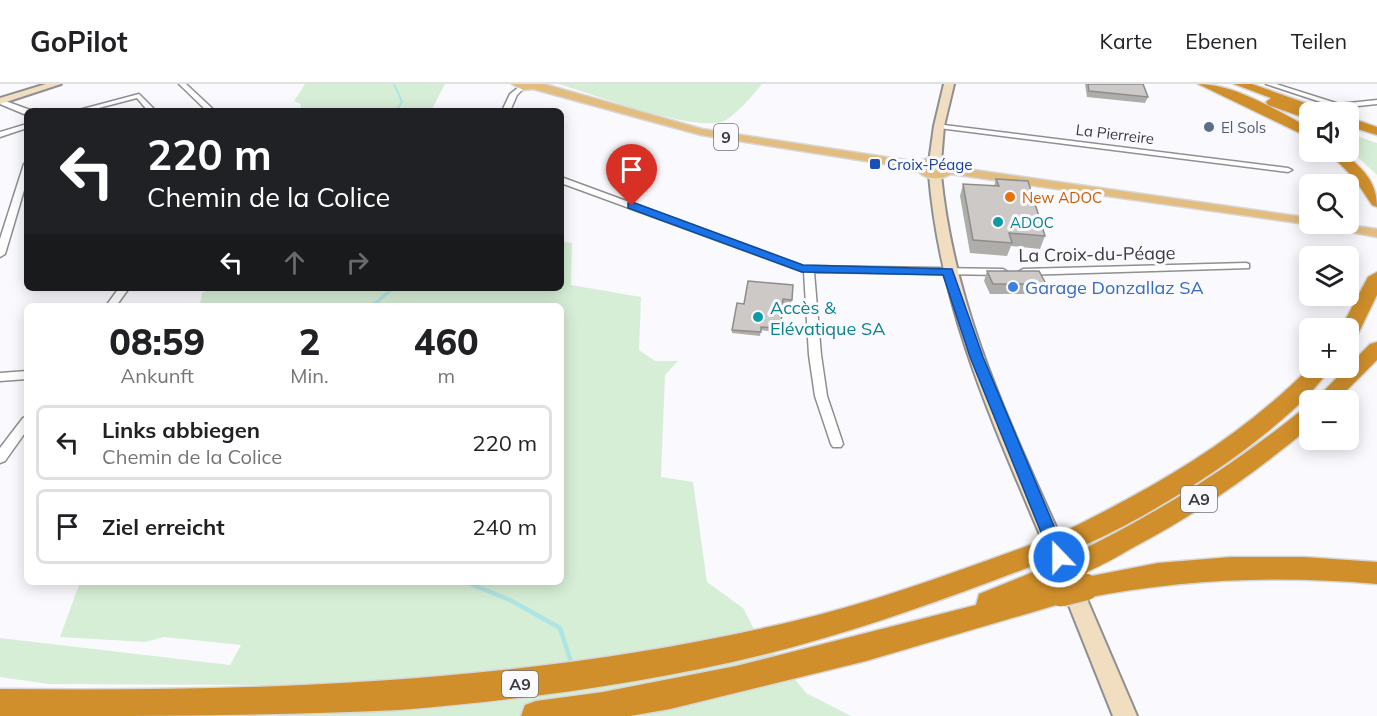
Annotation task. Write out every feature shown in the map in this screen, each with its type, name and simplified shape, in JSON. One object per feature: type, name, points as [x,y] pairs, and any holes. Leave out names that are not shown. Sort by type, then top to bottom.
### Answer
[{"type":"highway","points":[[1204,84],[1269,112],[1299,128]]},
{"type":"highway","points":[[1220,84],[1299,111]]},
{"type":"highway","points":[[1240,84],[1299,103]]},
{"type":"highway","points":[[1359,124],[1377,130]]},
{"type":"highway","points":[[1359,132],[1377,138]]},
{"type":"highway","points":[[1345,162],[1360,176],[1377,202]]},
{"type":"highway","points":[[1356,318],[1377,277]]},
{"type":"highway","points":[[1359,321],[1377,301]]},
{"type":"highway","points":[[1335,390],[1377,348]]},
{"type":"highway","name":"A9","points":[[0,703],[134,706],[290,702],[393,696],[593,675],[749,646],[900,604],[1064,569],[1162,492],[1230,448],[1286,402],[1310,378]]},
{"type":"highway","name":"A9","points":[[536,716],[681,693],[775,673],[928,630],[1155,525],[1253,462],[1299,423]]},
{"type":"highway","points":[[1064,569],[1158,573],[1212,568],[1317,567],[1377,573]]},
{"type":"main road","points":[[2,102],[56,84]]},
{"type":"main road","points":[[949,84],[939,126],[935,168],[938,216],[948,271],[976,357],[1125,716]]},
{"type":"main road","points":[[519,86],[537,85]]},
{"type":"main road","name":"9","points":[[537,85],[701,132],[1299,220]]},
{"type":"main road","points":[[1359,230],[1377,233]]},
{"type":"street","points":[[182,84],[208,108]]},
{"type":"street","points":[[1269,84],[1339,106],[1377,102]]},
{"type":"street","points":[[507,108],[519,86]]},
{"type":"street","points":[[90,108],[134,96],[138,96],[149,108]]},
{"type":"street","points":[[2,102],[24,111]]},
{"type":"street","name":"La Pierreire","points":[[939,126],[1288,170]]},
{"type":"street","points":[[0,135],[24,127]]},
{"type":"street","points":[[1,248],[24,180]]},
{"type":"street","name":"La Croix-du-Péage","points":[[564,181],[809,270],[1051,272],[1246,266]]},
{"type":"street","points":[[809,270],[819,387],[837,444]]},
{"type":"street","points":[[0,377],[24,375]]},
{"type":"street","points":[[0,458],[24,425]]},
{"type":"green space","points":[[305,84],[445,84],[433,108],[300,108],[301,104],[294,101]]},
{"type":"green space","points":[[558,84],[762,84],[743,106],[726,120],[706,123],[664,116]]},
{"type":"green space","points":[[1359,137],[1377,143],[1377,175],[1359,158]]},
{"type":"green space","points":[[564,242],[572,243],[571,285],[641,297],[639,350],[655,361],[678,361],[665,375],[661,477],[693,482],[707,582],[743,608],[753,627],[806,693],[851,716],[277,716],[285,685],[48,684],[0,677],[0,638],[230,665],[241,645],[164,637],[145,642],[60,637],[79,585],[564,585],[564,303],[200,303],[202,293],[206,291],[564,291]]},
{"type":"building","points":[[1088,84],[1143,84],[1148,97],[1089,91]]},
{"type":"building","name":"ADOC","points":[[996,179],[1028,181],[1045,236],[1009,233],[1012,243],[973,240],[963,184],[999,186]]},
{"type":"building","points":[[987,271],[1039,271],[1046,284],[993,284]]},
{"type":"building","name":"Accès & Elévatique SA","points":[[748,281],[793,285],[792,300],[783,299],[781,324],[776,324],[775,328],[761,327],[761,332],[732,330],[737,303],[744,304]]},
{"type":"waterway","points":[[394,84],[402,102],[398,108]]},
{"type":"waterway","points":[[376,303],[390,291]]},
{"type":"waterway","points":[[473,585],[512,601],[560,628],[572,665]]},
{"type":"place","name":"El Sols","points":[[1209,127]]},
{"type":"place","name":"Croix-Péage","points":[[875,164]]},
{"type":"place","name":"New ADOC","points":[[1010,197]]},
{"type":"place","name":"ADOC","points":[[998,222]]},
{"type":"place","name":"Garage Donzallaz SA","points":[[1013,287]]},
{"type":"place","name":"Accès & Elévatique SA","points":[[758,317]]},
{"type":"route","points":[[632,206],[742,244],[802,269],[948,271],[976,357],[1059,557]]}]
